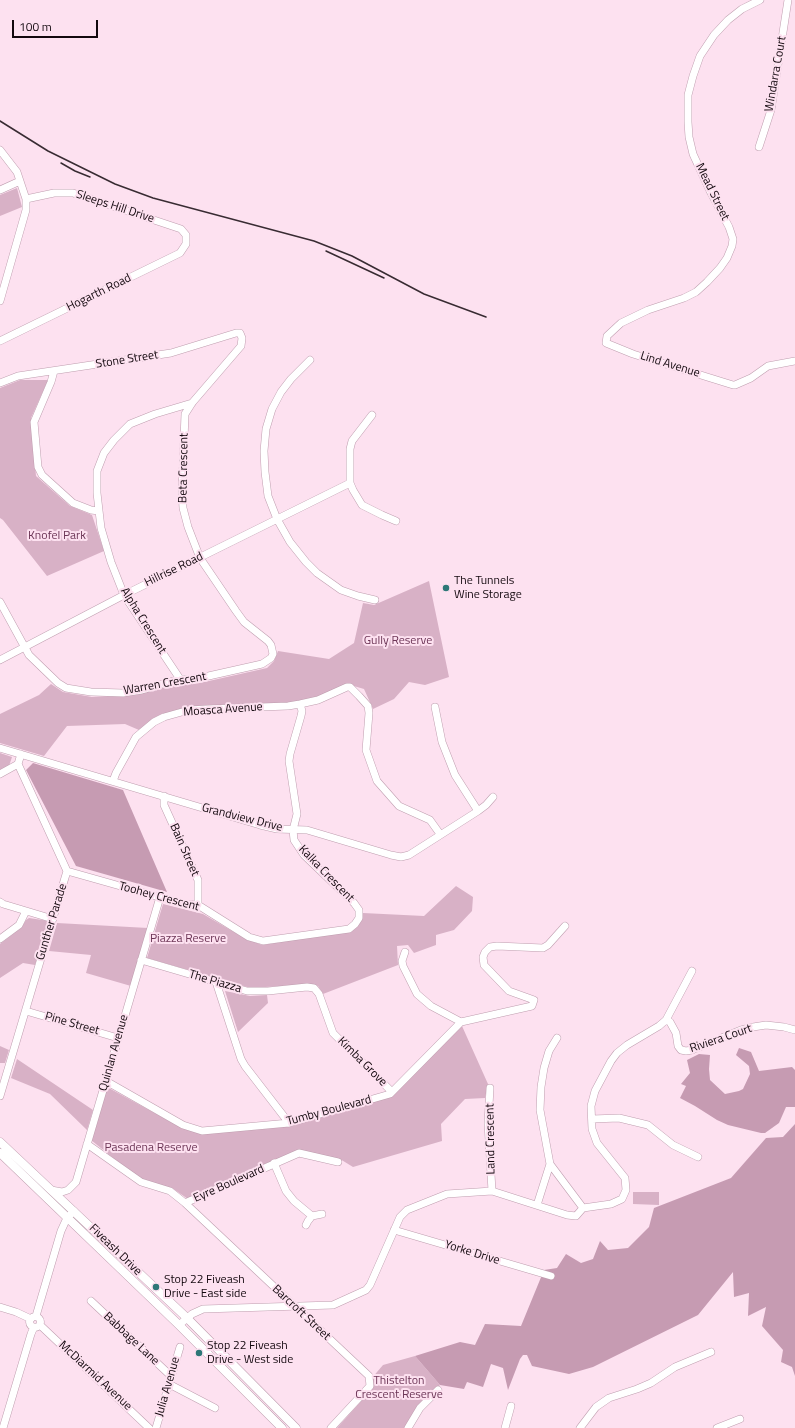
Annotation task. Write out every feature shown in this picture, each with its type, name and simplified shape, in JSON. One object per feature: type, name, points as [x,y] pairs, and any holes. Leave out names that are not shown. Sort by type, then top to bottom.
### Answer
[{"type":"main road","name":"Fiveash Drive","points":[[0,1142],[186,1318],[296,1428]]},
{"type":"main road","name":"Fiveash Drive","points":[[0,1153],[179,1325],[282,1428]]},
{"type":"street","name":"Mead Street","points":[[606,343],[608,336],[621,323],[648,310],[684,298],[696,292],[720,268],[727,258],[733,239],[729,227],[693,154],[689,137],[688,95],[700,56],[714,35],[728,20],[742,9],[760,0]]},
{"type":"street","name":"Windarra Court","points":[[759,147],[771,110],[788,0]]},
{"type":"street","points":[[0,150],[17,172],[26,199],[26,210],[0,301]]},
{"type":"street","points":[[0,190],[20,181]]},
{"type":"street","name":"Sleeps Hill Drive","points":[[26,199],[54,193],[72,192],[181,229],[186,235]]},
{"type":"street","name":"Hogarth Road","points":[[0,341],[180,253],[186,244],[186,235]]},
{"type":"street","name":"Stone Street","points":[[0,382],[18,376],[171,353],[236,333],[240,333],[242,338],[241,346]]},
{"type":"street","name":"Lind Avenue","points":[[606,343],[633,354],[735,385],[751,378],[768,366],[795,361]]},
{"type":"street","name":"Beta Crescent","points":[[241,346],[192,403],[185,414],[182,492],[183,508],[188,527],[200,558],[244,622],[268,641],[271,645],[273,654]]},
{"type":"street","points":[[310,360],[291,379],[281,392],[272,409],[266,429],[264,451],[268,496],[277,519],[290,542],[317,573],[341,590],[375,600]]},
{"type":"street","points":[[54,371],[51,382],[34,422],[38,467],[42,475],[73,504],[91,510],[100,511]]},
{"type":"street","name":"Alpha Crescent","points":[[180,679],[124,595],[111,562],[101,528],[97,493],[97,471],[104,453],[114,440],[130,424],[155,414],[192,403]]},
{"type":"street","points":[[372,415],[352,441],[350,448],[350,483],[352,490],[362,504],[396,521]]},
{"type":"street","name":"Hillrise Road","points":[[0,660],[124,595],[350,483]]},
{"type":"street","name":"Warren Crescent","points":[[0,602],[24,647],[30,655],[58,683],[66,688],[91,692],[123,693],[180,679],[204,677],[262,664],[271,658],[273,654]]},
{"type":"street","name":"Moasca Avenue","points":[[113,781],[136,737],[154,722],[164,717],[189,710],[288,706],[318,700],[347,687],[353,689],[368,706],[369,713],[366,750],[377,781],[399,806],[430,820],[440,834]]},
{"type":"street","points":[[293,830],[297,814],[289,761],[302,711],[300,704]]},
{"type":"street","points":[[435,707],[442,742],[455,775],[478,811]]},
{"type":"street","name":"Grandview Drive","points":[[0,748],[277,829],[307,830],[401,857],[409,855],[478,811],[494,797]]},
{"type":"street","points":[[0,774],[18,764],[21,754]]},
{"type":"street","name":"Gunther Parade","points":[[0,1096],[67,871],[18,764]]},
{"type":"street","name":"Bain Street","points":[[164,796],[164,805],[198,880],[198,905]]},
{"type":"street","name":"Kalka Crescent","points":[[293,830],[294,840],[304,855],[354,903],[359,910],[359,918]]},
{"type":"street","name":"Toohey Crescent","points":[[67,871],[184,904],[198,905],[249,938],[263,941],[349,929],[359,918]]},
{"type":"street","name":"Quinlan Avenue","points":[[51,1190],[62,1192],[68,1190],[76,1182],[160,897]]},
{"type":"street","points":[[0,902],[53,919]]},
{"type":"street","points":[[0,939],[19,925],[26,911]]},
{"type":"street","points":[[405,952],[402,961],[403,966],[417,994],[431,1006],[461,1022],[532,1006],[534,1000],[509,991],[484,965],[483,956],[490,947],[497,946],[543,948],[548,945],[565,926]]},
{"type":"street","name":"The Piazza","points":[[141,960],[247,991],[268,991],[307,986],[314,988]]},
{"type":"street","points":[[179,1325],[192,1314],[203,1310],[333,1305],[366,1290],[370,1285],[400,1217],[407,1210],[446,1194],[492,1191],[567,1215],[576,1216],[583,1208],[611,1204],[622,1199],[626,1190],[624,1178],[597,1143],[592,1129],[591,1106],[595,1091],[610,1061],[617,1053],[666,1020],[692,971]]},
{"type":"street","points":[[216,982],[241,1059],[290,1123]]},
{"type":"street","name":"Kimba Grove","points":[[314,988],[319,994],[333,1033],[392,1092]]},
{"type":"street","name":"Pine Street","points":[[26,1010],[118,1038]]},
{"type":"street","name":"Riviera Court","points":[[666,1020],[670,1022],[676,1033],[678,1046],[681,1050],[686,1052],[741,1030],[753,1027],[766,1025],[795,1030]]},
{"type":"street","name":"Tumby Boulevard","points":[[106,1081],[183,1125],[202,1131],[290,1123],[390,1094],[461,1022]]},
{"type":"street","points":[[557,1038],[550,1051],[544,1068],[540,1110],[550,1164],[583,1208]]},
{"type":"street","name":"Land Crescent","points":[[490,1088],[488,1123],[492,1191]]},
{"type":"street","points":[[592,1119],[619,1118],[648,1125],[673,1145],[698,1157]]},
{"type":"street","name":"Eyre Boulevard","points":[[87,1144],[141,1182],[170,1191],[185,1203],[299,1153],[338,1162]]},
{"type":"street","points":[[274,1164],[286,1191],[294,1201],[312,1216]]},
{"type":"street","points":[[537,1205],[550,1164]]},
{"type":"street","name":"Barcroft Street","points":[[185,1203],[369,1376],[370,1386],[331,1428]]},
{"type":"street","points":[[3,1428],[31,1334],[37,1326],[31,1324],[61,1231],[68,1218],[74,1211]]},
{"type":"street","points":[[306,1225],[312,1216],[322,1214]]},
{"type":"street","name":"Yorke Drive","points":[[394,1230],[551,1276]]},
{"type":"street","name":"Babbage Lane","points":[[91,1301],[170,1380],[215,1408]]},
{"type":"street","points":[[0,1307],[34,1318]]},
{"type":"street","name":"McDiarmid Avenue","points":[[37,1326],[150,1428]]},
{"type":"street","name":"Julia Avenue","points":[[156,1428],[180,1347]]},
{"type":"street","points":[[580,1428],[596,1408],[609,1398],[638,1389],[651,1383],[675,1366],[711,1352]]},
{"type":"street","points":[[408,1428],[420,1408],[438,1390]]},
{"type":"street","points":[[505,1428],[511,1406]]},
{"type":"street","points":[[717,1428],[740,1419]]},
{"type":"green space","points":[[17,188],[22,207],[0,216],[0,195]]},
{"type":"green space","name":"Knofel Park","points":[[20,380],[48,380],[31,418],[36,476],[70,506],[92,515],[104,551],[47,576],[0,518],[0,388]]},
{"type":"green space","name":"Gully Reserve","points":[[429,581],[449,677],[425,685],[409,682],[394,699],[373,709],[364,689],[347,684],[318,698],[288,704],[187,707],[139,730],[125,724],[67,726],[44,756],[0,743],[0,714],[39,695],[51,684],[63,692],[92,697],[136,695],[173,685],[200,683],[267,668],[274,661],[278,651],[329,659],[354,643],[363,603],[374,605]]},
{"type":"green space","points":[[0,753],[12,757],[9,766],[0,772]]},
{"type":"green space","name":"Piazza Reserve","points":[[456,886],[473,897],[472,911],[454,930],[436,935],[436,945],[414,953],[408,945],[397,946],[398,965],[323,994],[318,986],[310,984],[251,988],[147,958],[163,904],[203,914],[244,938],[262,945],[351,931],[359,924],[363,913],[424,916]]},
{"type":"green space","points":[[29,918],[49,921],[35,965],[23,963],[0,978],[0,944],[21,928]]},
{"type":"green space","points":[[57,923],[148,928],[131,986],[86,973],[91,955],[49,951]]},
{"type":"green space","points":[[225,991],[250,996],[267,995],[268,1003],[238,1032]]},
{"type":"green space","name":"Pasadena Reserve","points":[[462,1026],[488,1084],[485,1098],[465,1099],[441,1124],[442,1141],[353,1167],[340,1159],[299,1150],[236,1176],[188,1199],[172,1188],[139,1179],[91,1140],[107,1087],[180,1127],[202,1134],[293,1125],[392,1096]]},
{"type":"green space","points":[[0,1046],[9,1050],[5,1063],[0,1063]]},
{"type":"green space","points":[[17,1059],[93,1110],[87,1130],[50,1094],[11,1078]]},
{"type":"green space","points":[[633,1192],[659,1192],[659,1205],[633,1204]]},
{"type":"green space","name":"Thistelton Crescent Reserve","points":[[415,1356],[440,1385],[415,1411],[405,1428],[337,1428],[372,1389],[373,1383],[371,1379],[383,1365]]},
{"type":"shaded area","points":[[33,763],[123,790],[167,892],[76,866],[26,770]]},
{"type":"shaded area","points":[[739,1048],[751,1052],[759,1071],[792,1067],[795,1070],[795,1107],[786,1107],[779,1123],[765,1133],[728,1125],[680,1098],[686,1086],[681,1084],[690,1073],[687,1060],[699,1054],[710,1055],[710,1080],[725,1094],[743,1089],[750,1074],[749,1066],[736,1055]]},
{"type":"shaded area","points":[[795,1124],[795,1376],[792,1367],[781,1362],[783,1350],[762,1326],[766,1307],[748,1316],[749,1293],[734,1297],[733,1272],[698,1315],[593,1367],[569,1374],[532,1366],[527,1355],[523,1355],[508,1390],[503,1368],[491,1364],[483,1387],[467,1382],[464,1389],[440,1385],[415,1356],[460,1342],[475,1345],[485,1324],[521,1326],[544,1270],[557,1268],[566,1254],[581,1263],[593,1259],[600,1241],[608,1250],[628,1248],[649,1227],[654,1208],[731,1178],[766,1138],[783,1137]]},
{"type":"railway","points":[[0,121],[48,151],[115,184],[153,198],[314,241],[352,256],[424,294],[486,317]]},
{"type":"railway","points":[[61,163],[90,177]]},
{"type":"railway","points":[[326,251],[384,278]]},
{"type":"place","name":"The Tunnels Wine Storage","points":[[446,588]]},
{"type":"place","name":"Stop 22 Fiveash Drive - East side","points":[[156,1287]]},
{"type":"place","name":"Stop 22 Fiveash Drive - West side","points":[[199,1353]]}]
